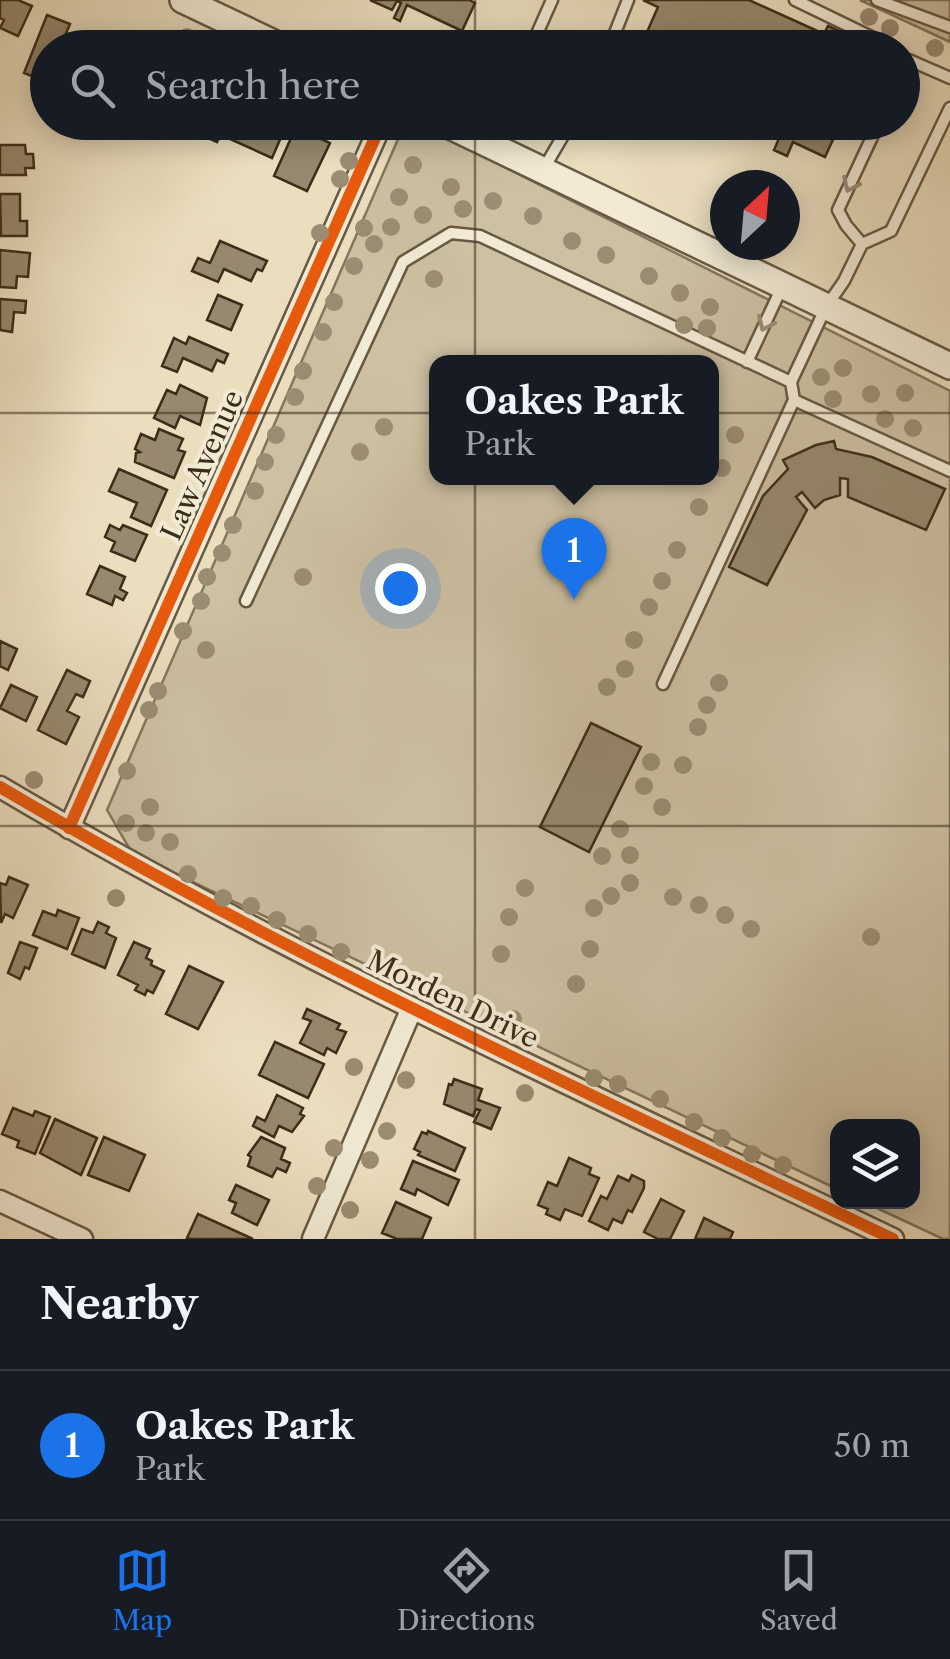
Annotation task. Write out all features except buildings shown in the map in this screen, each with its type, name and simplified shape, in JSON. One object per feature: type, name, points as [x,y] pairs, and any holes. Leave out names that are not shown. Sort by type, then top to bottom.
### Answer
[{"type":"street","points":[[183,0],[246,30]]},
{"type":"street","name":"Law Avenue","points":[[69,828],[374,140]]},
{"type":"street","points":[[479,140],[950,366]]},
{"type":"street","name":"Morden Drive","points":[[0,787],[69,828],[412,1008],[893,1239]]},
{"type":"street","points":[[313,1239],[412,1008]]},
{"type":"street","points":[[0,1200],[82,1239]]},
{"type":"lane","points":[[538,30],[552,0]]},
{"type":"lane","points":[[616,30],[628,0]]},
{"type":"lane","points":[[795,0],[857,30]]},
{"type":"lane","points":[[877,0],[950,27]]},
{"type":"lane","points":[[920,64],[950,78]]},
{"type":"lane","points":[[663,684],[794,400],[791,382],[826,307],[862,244],[890,231],[950,108]]},
{"type":"lane","points":[[542,171],[560,140]]},
{"type":"lane","points":[[862,244],[838,210],[871,140]]},
{"type":"lane","points":[[246,602],[403,262],[451,233],[480,236],[791,382]]},
{"type":"lane","points":[[748,362],[782,286]]},
{"type":"lane","points":[[794,400],[950,471]]},
{"type":"shaded area","points":[[860,0],[950,0],[950,42]]},
{"type":"shaded area","points":[[398,140],[451,140],[950,391],[950,1239],[879,1209],[920,1209],[920,1119],[830,1119],[830,1186],[132,853],[107,810]]},
{"type":"cycle path","points":[[69,828],[374,140]]},
{"type":"cycle path","points":[[0,787],[330,967],[893,1239]]},
{"type":"place","name":"Oakes Park","points":[[574,600]]}]
